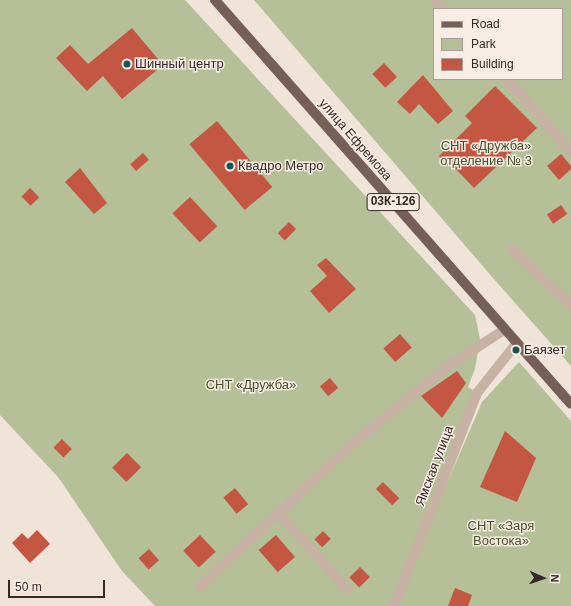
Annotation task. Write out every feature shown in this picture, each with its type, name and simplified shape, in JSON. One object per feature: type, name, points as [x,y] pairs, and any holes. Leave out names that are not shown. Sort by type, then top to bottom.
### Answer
[{"type":"main road","name":"улица Ефремова","points":[[215,0],[516,344],[571,404]]},
{"type":"street","points":[[435,0],[442,8]]},
{"type":"street","points":[[507,80],[571,151]]},
{"type":"street","points":[[512,249],[571,306]]},
{"type":"street","points":[[200,586],[357,440],[445,368],[504,330]]},
{"type":"street","name":"Ямская улица","points":[[394,606],[477,393],[516,344]]},
{"type":"street","points":[[278,513],[347,589]]},
{"type":"green space","name":"СНТ «Дружба»","points":[[0,0],[185,0],[475,315],[480,339],[475,369],[468,387],[476,392],[390,606],[155,606],[122,571],[58,477],[0,415]]},
{"type":"green space","name":"СНТ «Дружба» отделение № 3","points":[[254,0],[571,0],[571,366],[493,278]]},
{"type":"green space","name":"СНТ «Заря Востока»","points":[[519,362],[571,421],[571,606],[394,606],[482,402]]},
{"type":"building","name":"Шинный центр","points":[[132,28],[163,65],[122,99],[103,76],[87,91],[56,58],[70,45],[88,64]]},
{"type":"building","points":[[384,63],[397,77],[385,88],[372,74]]},
{"type":"building","points":[[423,75],[453,111],[438,124],[419,104],[410,114],[397,102]]},
{"type":"building","points":[[495,86],[537,128],[474,188],[452,165],[449,167],[439,156],[472,123],[465,116]]},
{"type":"building","name":"Квадро Метро","points":[[217,121],[272,187],[245,210],[189,144]]},
{"type":"building","points":[[143,153],[149,160],[136,171],[130,164]]},
{"type":"building","points":[[561,154],[571,166],[571,169],[559,180],[547,166]]},
{"type":"building","points":[[80,168],[107,203],[94,214],[65,182]]},
{"type":"building","points":[[30,188],[39,197],[31,206],[22,196]]},
{"type":"building","points":[[190,197],[217,226],[200,243],[172,213]]},
{"type":"building","points":[[561,205],[567,214],[553,224],[547,215]]},
{"type":"building","points":[[289,222],[296,229],[285,240],[278,233]]},
{"type":"building","points":[[326,258],[356,289],[329,313],[310,291],[327,276],[317,265]]},
{"type":"building","points":[[400,334],[412,348],[395,362],[383,348]]},
{"type":"building","points":[[457,371],[466,383],[442,418],[421,396]]},
{"type":"building","points":[[330,378],[338,388],[328,396],[320,386]]},
{"type":"building","points":[[505,431],[536,458],[517,502],[480,487]]},
{"type":"building","points":[[62,439],[72,449],[63,457],[54,447]]},
{"type":"building","points":[[127,453],[141,467],[126,482],[112,468]]},
{"type":"building","points":[[383,482],[399,498],[392,505],[376,489]]},
{"type":"building","points":[[235,488],[248,504],[237,514],[223,497]]},
{"type":"building","points":[[37,530],[50,544],[30,563],[12,543],[22,533],[28,539]]},
{"type":"building","points":[[323,531],[331,539],[322,547],[315,539]]},
{"type":"building","points":[[200,535],[216,552],[199,568],[183,551]]},
{"type":"building","points":[[276,535],[295,557],[278,572],[259,550]]},
{"type":"building","points":[[149,549],[159,560],[149,570],[139,558]]},
{"type":"building","points":[[360,567],[370,577],[359,588],[349,578]]},
{"type":"building","points":[[455,588],[472,595],[468,606],[448,606]]},
{"type":"place","name":"Шинный центр","points":[[127,64]]},
{"type":"place","name":"Квадро Метро","points":[[230,166]]},
{"type":"place","name":"Баязет","points":[[516,350]]}]
